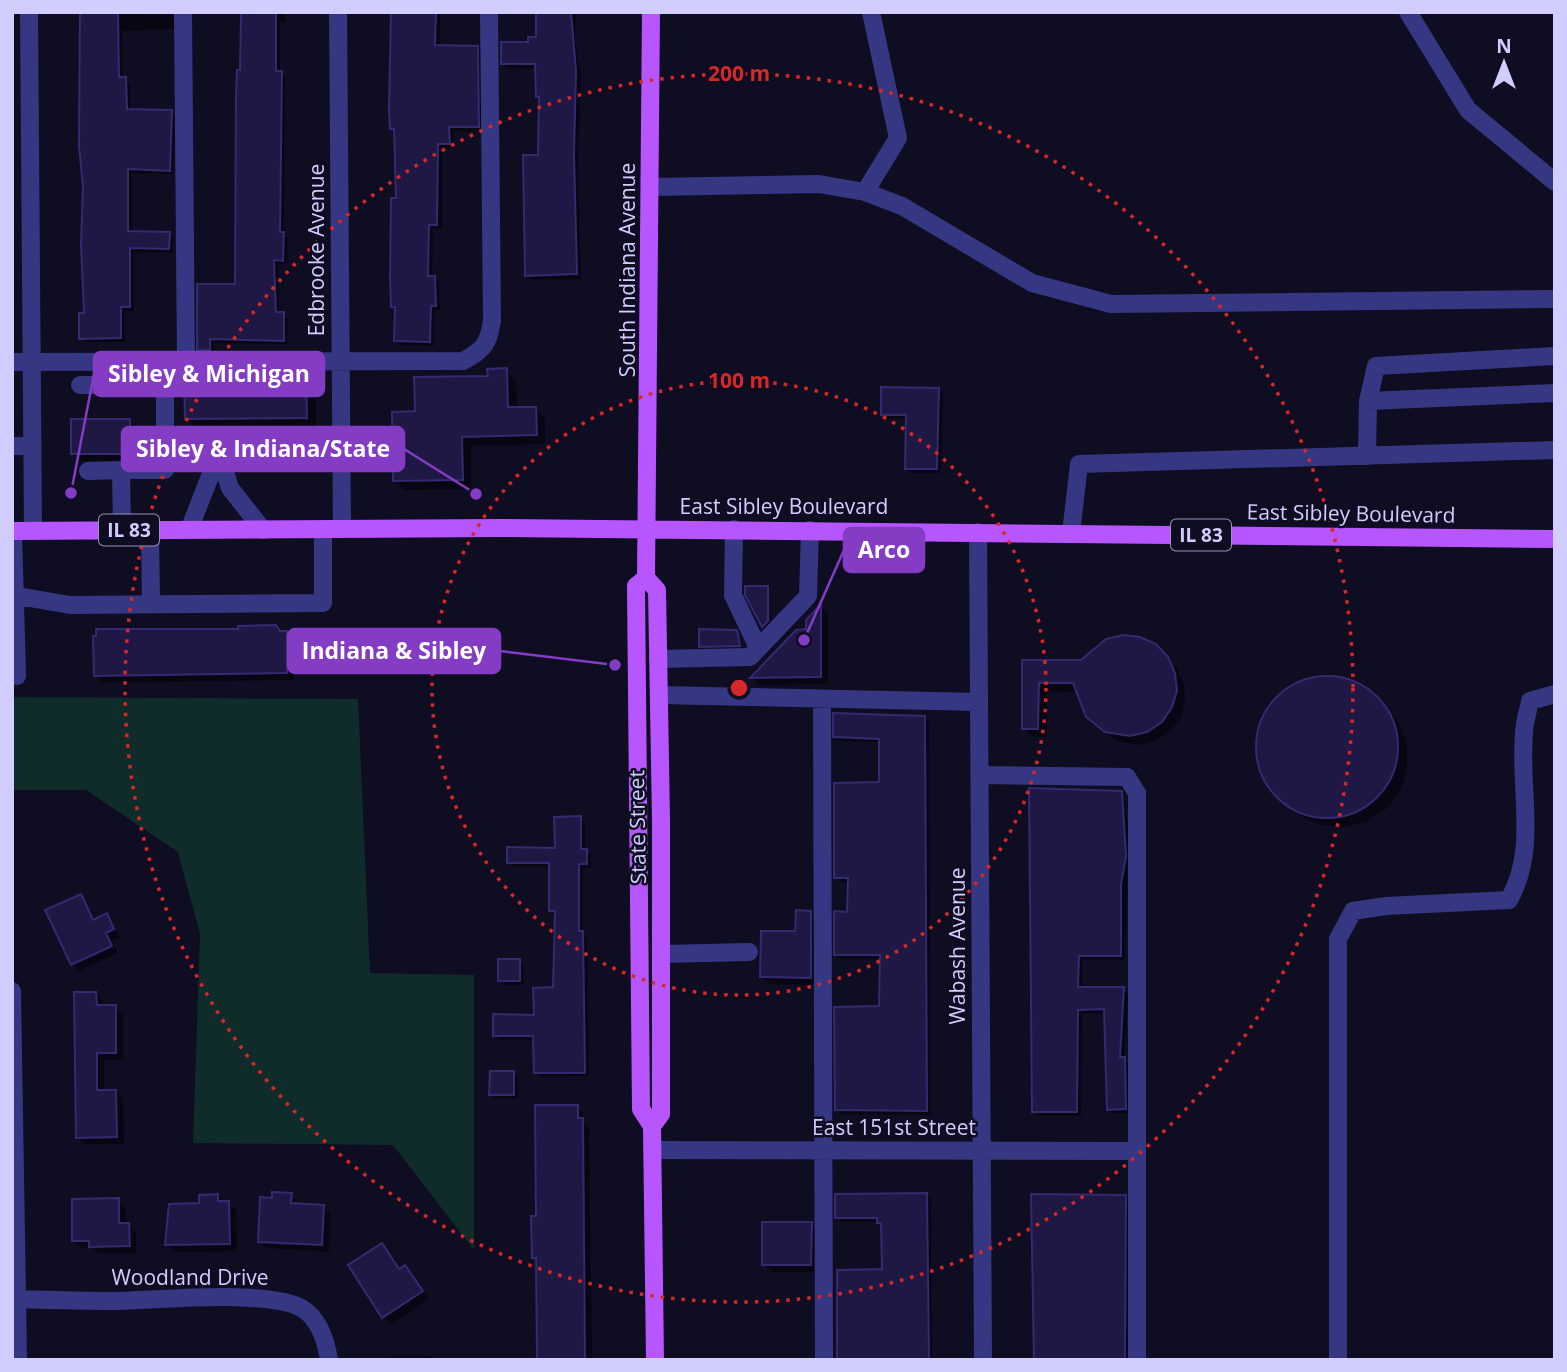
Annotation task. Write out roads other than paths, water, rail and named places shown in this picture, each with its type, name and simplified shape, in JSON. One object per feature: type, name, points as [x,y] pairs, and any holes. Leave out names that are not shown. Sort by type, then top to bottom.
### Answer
[{"type":"main road","name":"South Indiana Avenue","points":[[648,529],[652,187],[650,12]]},
{"type":"main road","name":"State Street","points":[[648,529],[641,582],[642,1109],[652,1126],[655,1360]]},
{"type":"main road","name":"East Sibley Boulevard","points":[[13,531],[734,529],[1555,539]]},
{"type":"main road","name":"State Street","points":[[641,582],[657,590],[662,1114],[652,1126]]},
{"type":"street","points":[[29,12],[33,531]]},
{"type":"street","points":[[183,12],[186,362]]},
{"type":"street","name":"Edbrooke Avenue","points":[[338,12],[342,529]]},
{"type":"street","points":[[12,362],[463,361],[481,352],[489,340],[492,320],[489,12]]},
{"type":"street","points":[[865,192],[898,138],[871,12]]},
{"type":"street","points":[[1408,12],[1468,110],[1555,182]]},
{"type":"street","points":[[652,187],[820,184],[865,192],[902,206],[1031,283],[1111,304],[1555,299]]},
{"type":"street","points":[[1367,456],[1368,401],[1376,366],[1555,356]]},
{"type":"street","points":[[80,385],[165,385],[165,470],[88,471]]},
{"type":"street","points":[[1368,401],[1555,393]]},
{"type":"street","points":[[12,446],[33,446]]},
{"type":"street","points":[[191,453],[341,450]]},
{"type":"street","points":[[1071,533],[1079,464],[1555,450]]},
{"type":"street","points":[[219,453],[230,488],[263,530]]},
{"type":"street","points":[[189,530],[219,453]]},
{"type":"street","points":[[121,470],[122,530]]},
{"type":"street","points":[[14,595],[70,605],[323,603],[323,529]]},
{"type":"street","points":[[734,529],[733,595],[758,648]]},
{"type":"street","points":[[150,530],[151,604]]},
{"type":"street","points":[[658,659],[750,657],[808,596],[810,530]]},
{"type":"street","points":[[13,531],[17,676]]},
{"type":"street","name":"Wabash Avenue","points":[[978,532],[983,1360]]},
{"type":"street","points":[[1338,1360],[1338,939],[1353,911],[1386,905],[1509,900],[1521,879],[1526,850],[1524,733],[1530,701],[1555,694]]},
{"type":"street","points":[[659,695],[979,702]]},
{"type":"street","points":[[822,699],[824,1360]]},
{"type":"street","points":[[980,775],[1127,777],[1137,793],[1135,1151],[1138,1360]]},
{"type":"street","points":[[662,954],[749,951]]},
{"type":"street","points":[[12,992],[18,1360]]},
{"type":"street","name":"East 151st Street","points":[[652,1150],[1135,1151]]},
{"type":"street","name":"Woodland Drive","points":[[17,1299],[117,1301],[201,1297],[286,1301],[306,1310],[316,1322],[325,1338],[329,1360]]},
{"type":"place","name":"Sibley & Michigan","points":[[71,493]]},
{"type":"place","name":"Sibley & Indiana/State","points":[[476,494]]},
{"type":"place","name":"Arco","points":[[804,640]]},
{"type":"place","name":"Indiana & Sibley","points":[[615,665]]}]
